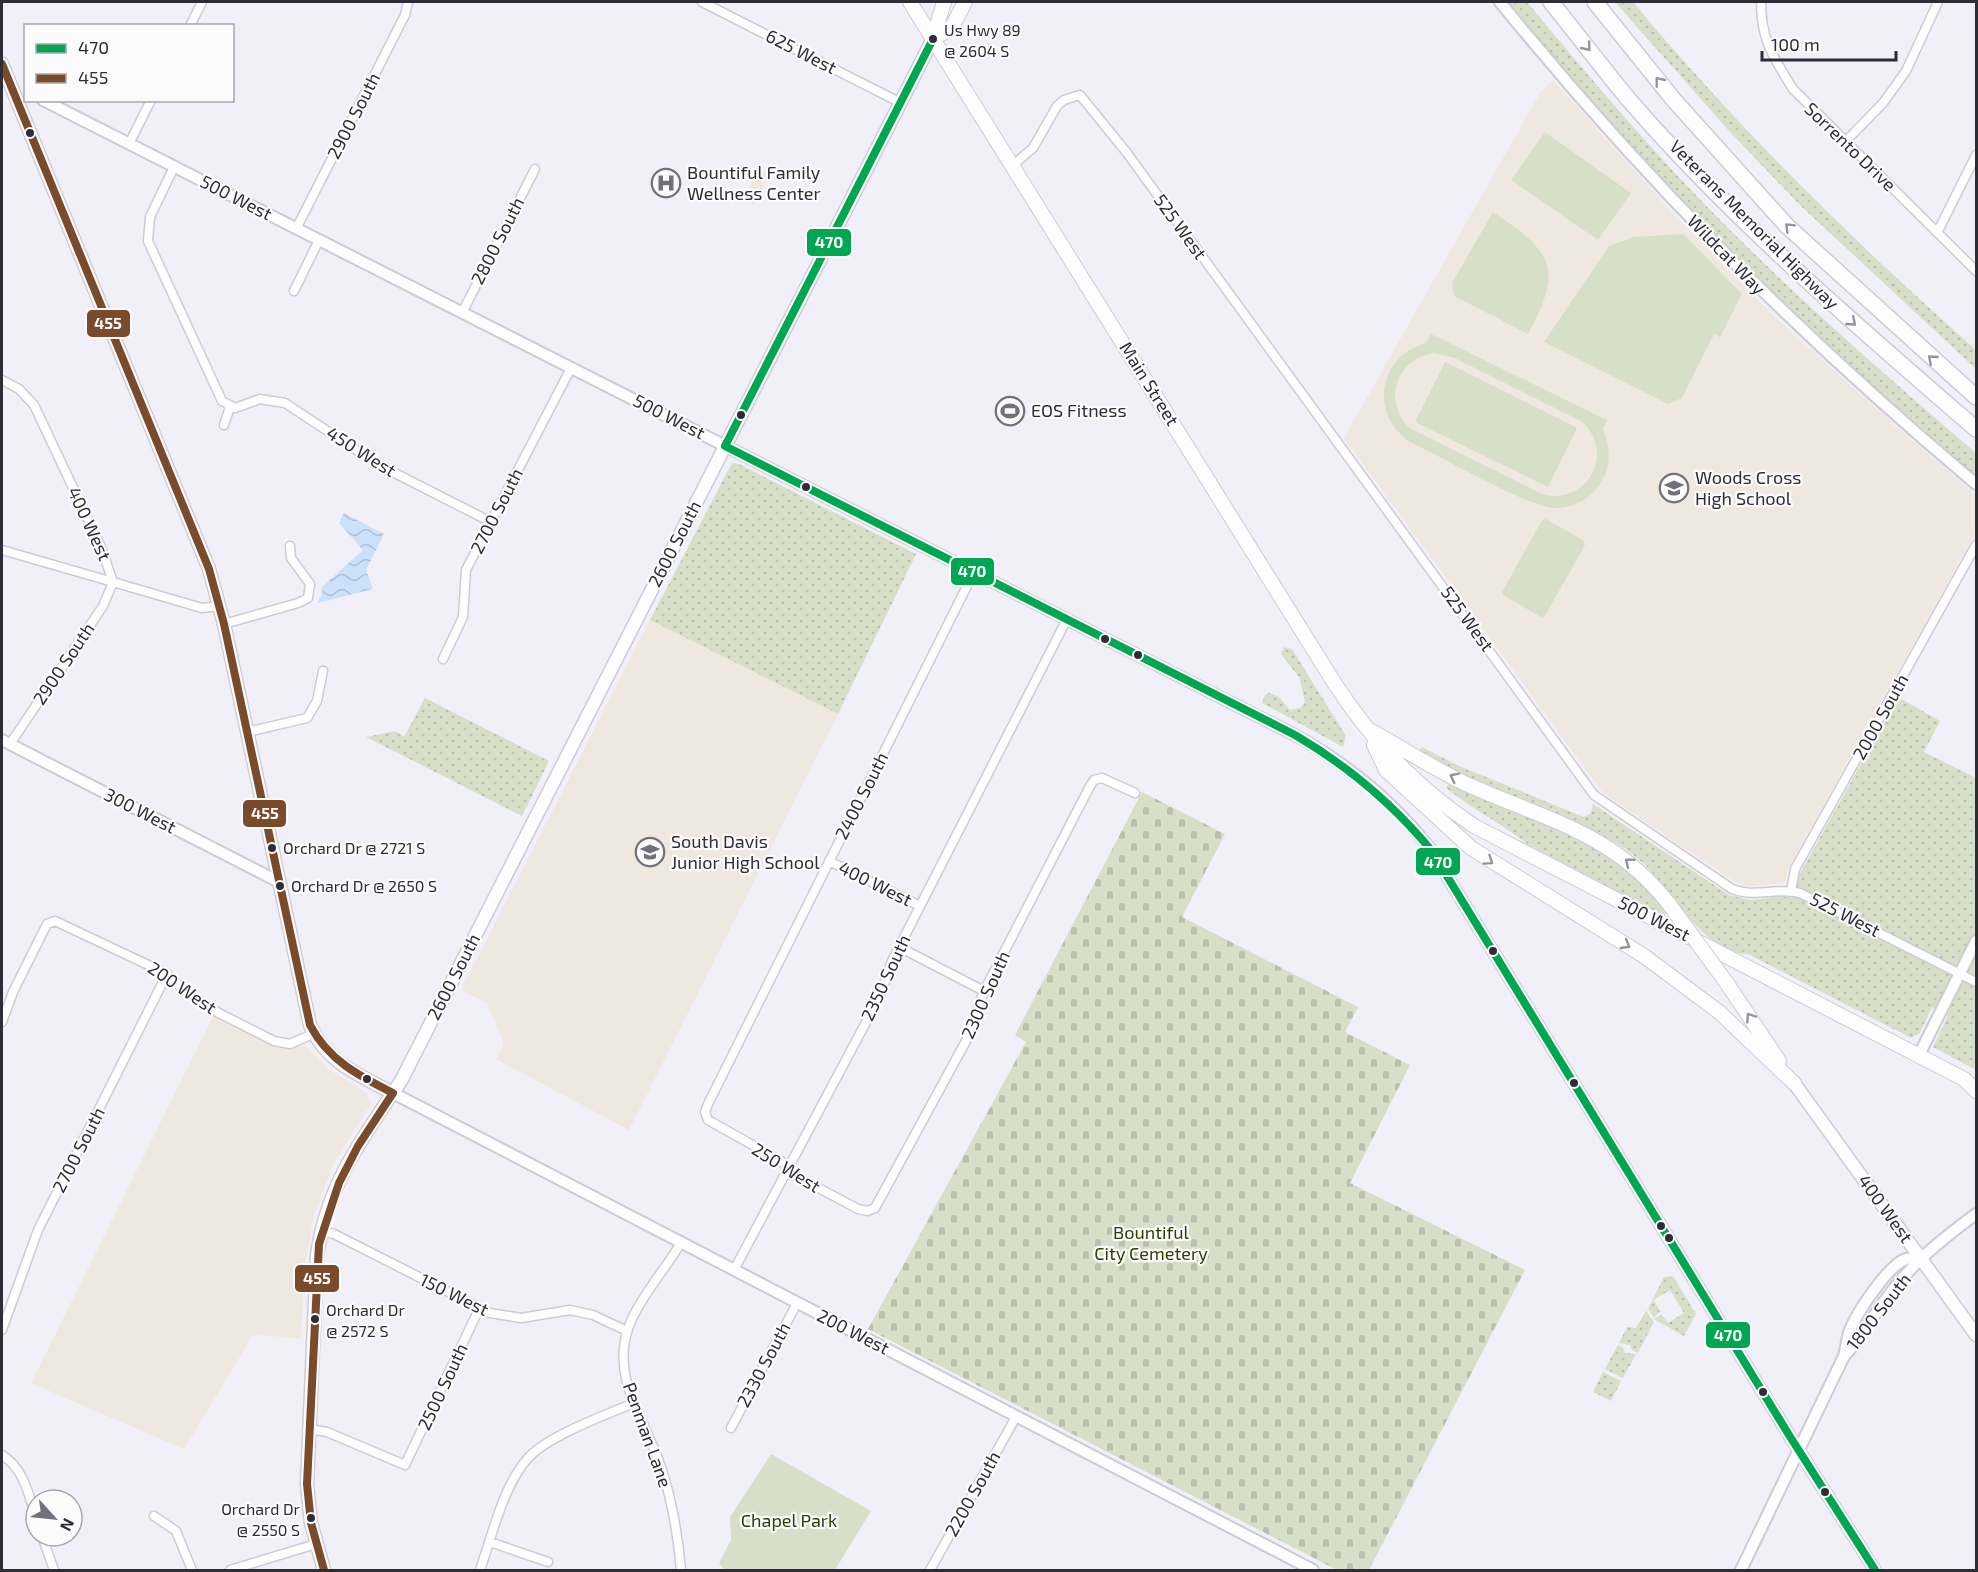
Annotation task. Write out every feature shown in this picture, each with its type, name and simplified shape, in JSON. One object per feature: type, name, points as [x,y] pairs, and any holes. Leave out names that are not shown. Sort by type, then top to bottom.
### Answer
[{"type":"highway","name":"Veterans Memorial Highway","points":[[1551,2],[1631,101],[1724,200],[1847,317],[1977,429]]},
{"type":"highway","name":"Veterans Memorial Highway","points":[[1595,2],[1673,99],[1787,226],[1977,397]]},
{"type":"main road","name":"Main Street","points":[[910,2],[1330,678],[1366,728]]},
{"type":"main road","points":[[933,39],[944,2]]},
{"type":"main road","name":"2600 South","points":[[324,1570],[316,1544],[307,1484],[317,1256],[321,1231],[334,1191],[346,1165],[393,1093],[933,39],[952,27],[965,2]]},
{"type":"main road","points":[[2,64],[20,97],[209,569],[224,624],[307,1017],[324,1050],[339,1064],[393,1093]]},
{"type":"main road","points":[[1366,728],[1472,786],[1606,845],[1633,864],[1669,904],[1726,982],[1794,1083]]},
{"type":"main road","points":[[1366,728],[1386,770],[1471,848],[1510,875],[1644,956],[1719,1012],[1794,1083]]},
{"type":"main road","name":"500 West","points":[[1366,728],[1418,783],[1474,825],[1919,1055],[1970,1079],[1977,1091]]},
{"type":"main road","name":"400 West","points":[[1794,1083],[1977,1335]]},
{"type":"street","points":[[191,24],[202,2]]},
{"type":"street","name":"2900 South","points":[[296,229],[405,15],[408,2]]},
{"type":"street","name":"625 West","points":[[702,2],[901,103]]},
{"type":"street","name":"Wildcat Way","points":[[1500,2],[1607,128],[1769,300],[1891,412],[1977,484]]},
{"type":"street","name":"Sorrento Drive","points":[[1761,2],[1761,27],[1773,58],[1793,89],[1844,143],[1977,271]]},
{"type":"street","points":[[1844,143],[1883,103],[1906,71],[1938,2]]},
{"type":"street","name":"525 West","points":[[1012,166],[1034,148],[1057,105],[1080,95],[1127,153],[1594,795],[1731,889],[1753,894],[1791,891],[1813,898],[1977,982]]},
{"type":"street","name":"500 West","points":[[47,102],[1334,757],[1385,798],[1431,850],[1799,1450]]},
{"type":"street","points":[[129,144],[150,102]]},
{"type":"street","points":[[1938,231],[1977,155]]},
{"type":"street","points":[[174,167],[150,217],[148,242],[220,398],[230,407],[224,425]]},
{"type":"street","name":"2800 South","points":[[462,313],[535,169]]},
{"type":"street","points":[[294,291],[319,240]]},
{"type":"street","name":"2700 South","points":[[443,659],[463,617],[466,570],[571,368]]},
{"type":"street","name":"400 West","points":[[2,380],[25,393],[34,405],[101,547],[113,582],[202,608],[220,606]]},
{"type":"street","name":"450 West","points":[[230,407],[239,408],[260,399],[285,403],[379,465],[491,522]]},
{"type":"street","name":"2000 South","points":[[1791,891],[1795,869],[1977,545]]},
{"type":"street","points":[[224,624],[298,603],[308,598],[310,584],[291,558],[290,546]]},
{"type":"street","points":[[2,550],[113,582]]},
{"type":"street","name":"2400 South","points":[[705,1117],[708,1104],[974,572]]},
{"type":"street","name":"2900 South","points":[[6,742],[103,606],[113,582]]},
{"type":"street","name":"2350 South","points":[[734,1270],[880,996],[899,947],[1067,620]]},
{"type":"street","points":[[247,732],[307,718],[317,701],[322,671]]},
{"type":"street","name":"300 West","points":[[6,742],[279,882]]},
{"type":"street","name":"2300 South","points":[[871,1210],[881,1201],[966,1041],[984,991],[1089,788],[1098,778],[1106,778],[1135,793]]},
{"type":"street","name":"400 West","points":[[829,861],[920,906]]},
{"type":"street","name":"200 West","points":[[2,1022],[13,992],[51,920],[67,924],[167,974],[203,1004],[274,1041],[290,1044],[314,1034]]},
{"type":"street","points":[[1919,1055],[1977,941]]},
{"type":"street","points":[[899,947],[984,991]]},
{"type":"street","name":"2700 South","points":[[2,1330],[4,1316],[39,1230],[167,974]]},
{"type":"street","name":"200 West","points":[[393,1093],[1313,1570]]},
{"type":"street","name":"250 West","points":[[705,1117],[710,1123],[781,1161],[794,1175],[858,1209],[871,1210]]},
{"type":"street","name":"1800 South","points":[[1741,1570],[1844,1356],[1849,1332],[1877,1287],[1905,1259],[1920,1258],[1977,1214]]},
{"type":"street","name":"150 West","points":[[321,1231],[334,1234],[479,1309],[510,1317],[576,1311],[593,1315],[627,1331]]},
{"type":"street","name":"Penman Lane","points":[[681,1243],[627,1331],[624,1371],[634,1403],[662,1468],[674,1518],[681,1570]]},
{"type":"street","name":"2330 South","points":[[731,1428],[797,1303]]},
{"type":"street","name":"2500 South","points":[[309,1429],[327,1432],[405,1465],[479,1309]]},
{"type":"street","points":[[480,1570],[513,1480],[531,1455],[548,1442],[634,1403]]},
{"type":"street","name":"2200 South","points":[[930,1570],[1016,1417]]},
{"type":"street","points":[[1799,1450],[1875,1570]]},
{"type":"street","points":[[2,1455],[12,1462],[22,1476],[26,1488]]},
{"type":"street","points":[[154,1516],[176,1531],[192,1570]]},
{"type":"street","points":[[490,1542],[548,1562]]},
{"type":"street","points":[[230,1570],[316,1544]]},
{"type":"street","points":[[46,1548],[54,1570]]},
{"type":"shaded area","name":"Woods Cross High School","points":[[1553,80],[1680,221],[1773,315],[1894,425],[1976,494],[1976,532],[1788,869],[1785,883],[1750,886],[1735,882],[1603,793],[1344,438],[1540,93]]},
{"type":"shaded area","points":[[759,168],[770,174],[754,205],[744,197]]},
{"type":"shaded area","name":"South Davis Junior High School","points":[[650,620],[838,714],[629,1130],[496,1059],[504,1043],[487,1003],[461,990]]},
{"type":"shaded area","points":[[213,1017],[280,1049],[306,1046],[328,1069],[367,1093],[371,1104],[334,1162],[314,1215],[304,1269],[301,1338],[253,1335],[184,1449],[31,1383]]},
{"type":"green space","points":[[1508,2],[1527,2],[1651,147],[1703,203],[1820,316],[1976,453],[1976,477],[1850,368],[1729,252],[1615,130]]},
{"type":"green space","points":[[1615,2],[1633,2],[1755,139],[1886,268],[1976,350],[1976,369],[1800,205],[1731,133]]},
{"type":"green space","points":[[1545,132],[1631,193],[1598,240],[1511,180]]},
{"type":"green space","points":[[1493,212],[1529,239],[1540,251],[1546,263],[1549,277],[1546,293],[1528,334],[1454,296],[1452,283]]},
{"type":"green space","points":[[1683,234],[1742,294],[1720,337],[1714,334],[1682,398],[1668,404],[1544,342],[1609,246],[1633,237]]},
{"type":"green space","points":[[1431,334],[1607,420],[1603,429],[1608,449],[1607,469],[1593,493],[1576,504],[1562,508],[1542,505],[1484,480],[1412,443],[1398,431],[1389,418],[1384,403],[1389,373],[1397,360],[1410,350],[1426,343]],"holes":[[[1434,353],[1455,358],[1581,421],[1591,433],[1596,447],[1597,460],[1585,484],[1574,492],[1560,496],[1544,495],[1411,429],[1402,419],[1395,395],[1402,373],[1421,357]]]},
{"type":"green space","points":[[1445,362],[1577,428],[1548,487],[1415,422]]},
{"type":"green space","points":[[732,463],[739,464],[916,554],[838,714],[650,620]]},
{"type":"green space","points":[[1546,519],[1583,540],[1585,545],[1545,616],[1541,617],[1503,595],[1502,592],[1542,520]]},
{"type":"green space","points":[[1284,647],[1292,649],[1346,736],[1343,747],[1262,703],[1265,695],[1269,693],[1279,697],[1290,710],[1300,708],[1305,702],[1299,677],[1281,654]]},
{"type":"green space","points":[[1898,697],[1940,721],[1924,752],[1976,778],[1976,1070],[1933,1047],[1948,1016],[1932,1007],[1920,1033],[1911,1038],[1748,954],[1731,951],[1701,931],[1650,870],[1618,845],[1588,829],[1470,777],[1420,750],[1422,747],[1459,766],[1584,817],[1591,813],[1593,804],[1729,895],[1751,900],[1791,896],[1797,879]]},
{"type":"green space","points":[[425,698],[549,761],[522,816],[366,737],[396,731],[404,737]]},
{"type":"green space","points":[[1449,783],[1574,835],[1622,861],[1667,911],[1664,917],[1526,843],[1446,788]]},
{"type":"green space","name":"Bountiful City Cemetery","points":[[1142,792],[1225,834],[1182,917],[1358,1007],[1345,1032],[1410,1065],[1350,1183],[1525,1270],[1369,1570],[1337,1570],[868,1329],[1026,1042],[1015,1035]]},
{"type":"green space","points":[[1673,1276],[1696,1314],[1684,1336],[1654,1319],[1661,1314],[1668,1323],[1684,1313],[1670,1290],[1654,1300],[1660,1312],[1654,1317],[1648,1309],[1664,1277]]},
{"type":"green space","points":[[1646,1311],[1654,1322],[1638,1353],[1632,1350],[1630,1345],[1619,1343],[1627,1327],[1636,1328]]},
{"type":"green space","points":[[1618,1345],[1625,1353],[1636,1354],[1623,1378],[1605,1369]]},
{"type":"green space","points":[[1603,1372],[1621,1381],[1611,1401],[1593,1392]]},
{"type":"green space","name":"Chapel Park","points":[[771,1454],[871,1511],[835,1570],[724,1570],[719,1563],[731,1540],[730,1517]]},
{"type":"water","points":[[344,513],[384,534],[366,570],[373,589],[317,603],[322,594],[322,587],[363,550],[339,523]]},
{"type":"transit line","name":"470","points":[[725,446],[933,39]]},
{"type":"transit line","name":"455","points":[[2,64],[209,569],[224,624],[310,1025],[317,1037],[335,1057],[368,1080],[393,1093]]},
{"type":"transit line","name":"470","points":[[725,446],[1295,735],[1333,759],[1385,801],[1431,850],[1789,1435],[1875,1570]]},
{"type":"transit line","name":"455","points":[[324,1570],[311,1523],[307,1484],[319,1244],[339,1183],[358,1146],[393,1093]]},
{"type":"place","name":"Us Hwy 89 @ 2604 S","points":[[933,39]]},
{"type":"place","name":"Bountiful Family Wellness Center","points":[[666,183]]},
{"type":"place","name":"EOS Fitness","points":[[1010,411]]},
{"type":"place","name":"Woods Cross High School","points":[[1674,488]]},
{"type":"place","name":"Orchard Dr @ 2721 S","points":[[272,848]]},
{"type":"place","name":"South Davis Junior High School","points":[[650,852]]},
{"type":"place","name":"Orchard Dr @ 2650 S","points":[[280,886]]},
{"type":"place","name":"Orchard Dr @ 2572 S","points":[[315,1319]]},
{"type":"place","name":"Orchard Dr @ 2550 S","points":[[311,1518]]}]
